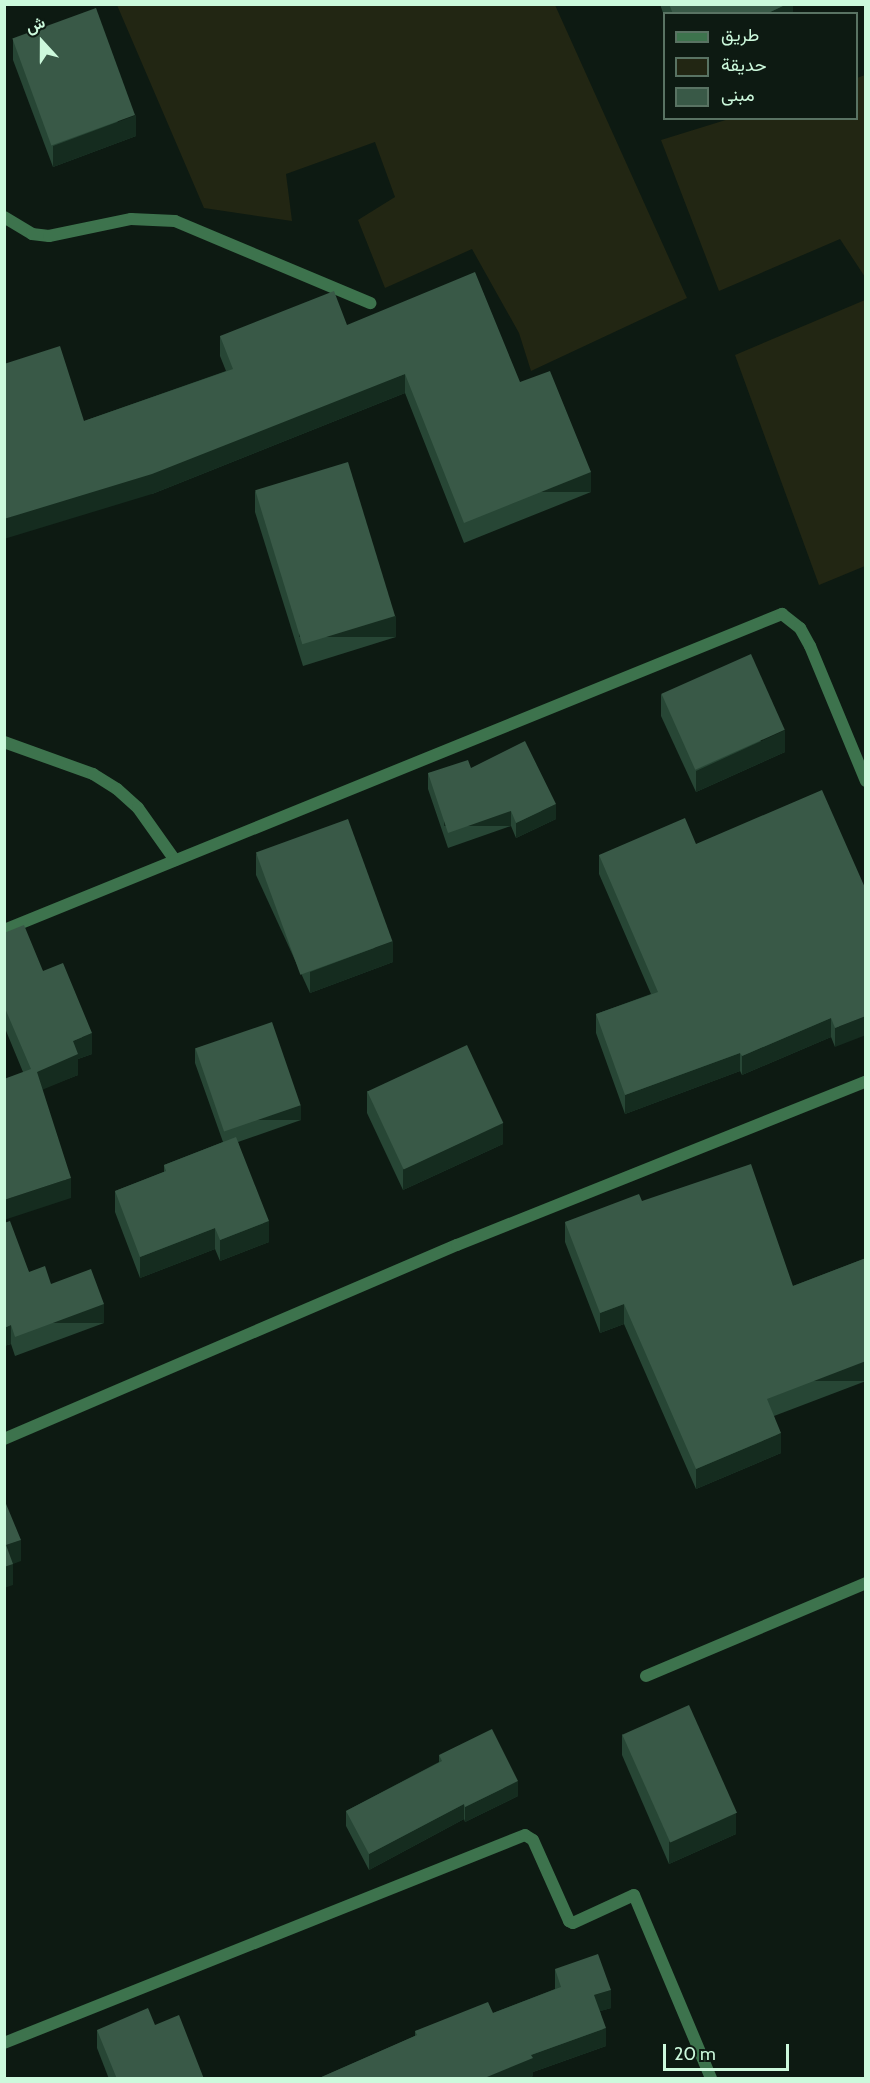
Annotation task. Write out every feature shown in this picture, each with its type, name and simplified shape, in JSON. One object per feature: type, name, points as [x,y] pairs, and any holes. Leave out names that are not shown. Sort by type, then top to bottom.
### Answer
[{"type":"street","points":[[4,217],[32,234],[49,236],[131,219],[175,221],[370,303]]},
{"type":"street","points":[[4,930],[782,614],[800,628],[810,646],[862,762],[866,781]]},
{"type":"street","points":[[4,742],[93,774],[117,789],[138,808],[175,860]]},
{"type":"street","points":[[4,1439],[457,1245],[866,1081]]},
{"type":"street","points":[[646,1676],[866,1583]]},
{"type":"street","points":[[4,2043],[525,1835],[533,1840],[569,1921],[573,1923],[634,1895],[711,2079]]},
{"type":"green space","points":[[117,5],[555,5],[687,298],[531,371],[519,333],[472,249],[385,288],[358,220],[395,197],[375,142],[286,174],[292,221],[204,208]]},
{"type":"green space","points":[[865,75],[865,277],[840,239],[719,291],[661,140],[726,120],[858,120],[858,78]]},
{"type":"green space","points":[[865,300],[865,566],[819,585],[735,355]]},
{"type":"building","points":[[669,4],[787,4],[770,12],[672,12]]},
{"type":"building","points":[[96,8],[135,115],[51,146],[12,38]]},
{"type":"building","points":[[475,272],[520,382],[550,371],[591,472],[464,523],[405,374],[152,474],[4,519],[4,364],[60,346],[84,421],[233,369],[220,336],[334,291],[347,325]]},
{"type":"building","points":[[348,462],[395,616],[302,644],[255,490]]},
{"type":"building","points":[[751,654],[785,730],[695,770],[661,694]]},
{"type":"building","points":[[525,741],[556,804],[516,823],[511,811],[448,833],[428,773],[468,760],[471,768]]},
{"type":"building","points":[[822,790],[866,890],[866,1016],[835,1028],[831,1018],[742,1056],[740,1053],[625,1095],[596,1014],[658,992],[599,855],[685,818],[696,844]]},
{"type":"building","points":[[348,819],[392,941],[300,975],[256,853]]},
{"type":"building","points":[[24,925],[43,971],[63,963],[92,1033],[73,1041],[78,1054],[37,1072],[71,1178],[4,1200],[4,1079],[31,1069],[4,1006],[4,933]]},
{"type":"building","points":[[272,1022],[301,1105],[224,1132],[195,1048]]},
{"type":"building","points":[[467,1045],[503,1123],[404,1169],[367,1091]]},
{"type":"building","points":[[236,1137],[269,1221],[220,1240],[215,1228],[140,1257],[115,1191],[166,1171],[164,1165]]},
{"type":"building","points":[[751,1164],[793,1286],[866,1258],[866,1361],[767,1399],[781,1433],[696,1469],[624,1304],[600,1313],[565,1222],[639,1194],[642,1201]]},
{"type":"building","points":[[10,1221],[29,1272],[45,1266],[51,1284],[91,1269],[104,1304],[15,1337],[11,1325],[4,1328],[4,1223]]},
{"type":"building","points":[[4,1499],[21,1540],[6,1545],[13,1564],[4,1567]]},
{"type":"building","points":[[689,1705],[737,1813],[670,1842],[622,1735]]},
{"type":"building","points":[[492,1729],[518,1781],[465,1807],[464,1804],[369,1854],[346,1811],[442,1761],[439,1755]]},
{"type":"building","points":[[598,1954],[611,1990],[594,1995],[606,2028],[531,2055],[533,2058],[482,2079],[317,2079],[417,2035],[415,2031],[488,2002],[493,2013],[561,1987],[555,1969]]},
{"type":"building","points":[[148,2008],[155,2025],[179,2015],[204,2079],[117,2079],[97,2030]]}]
